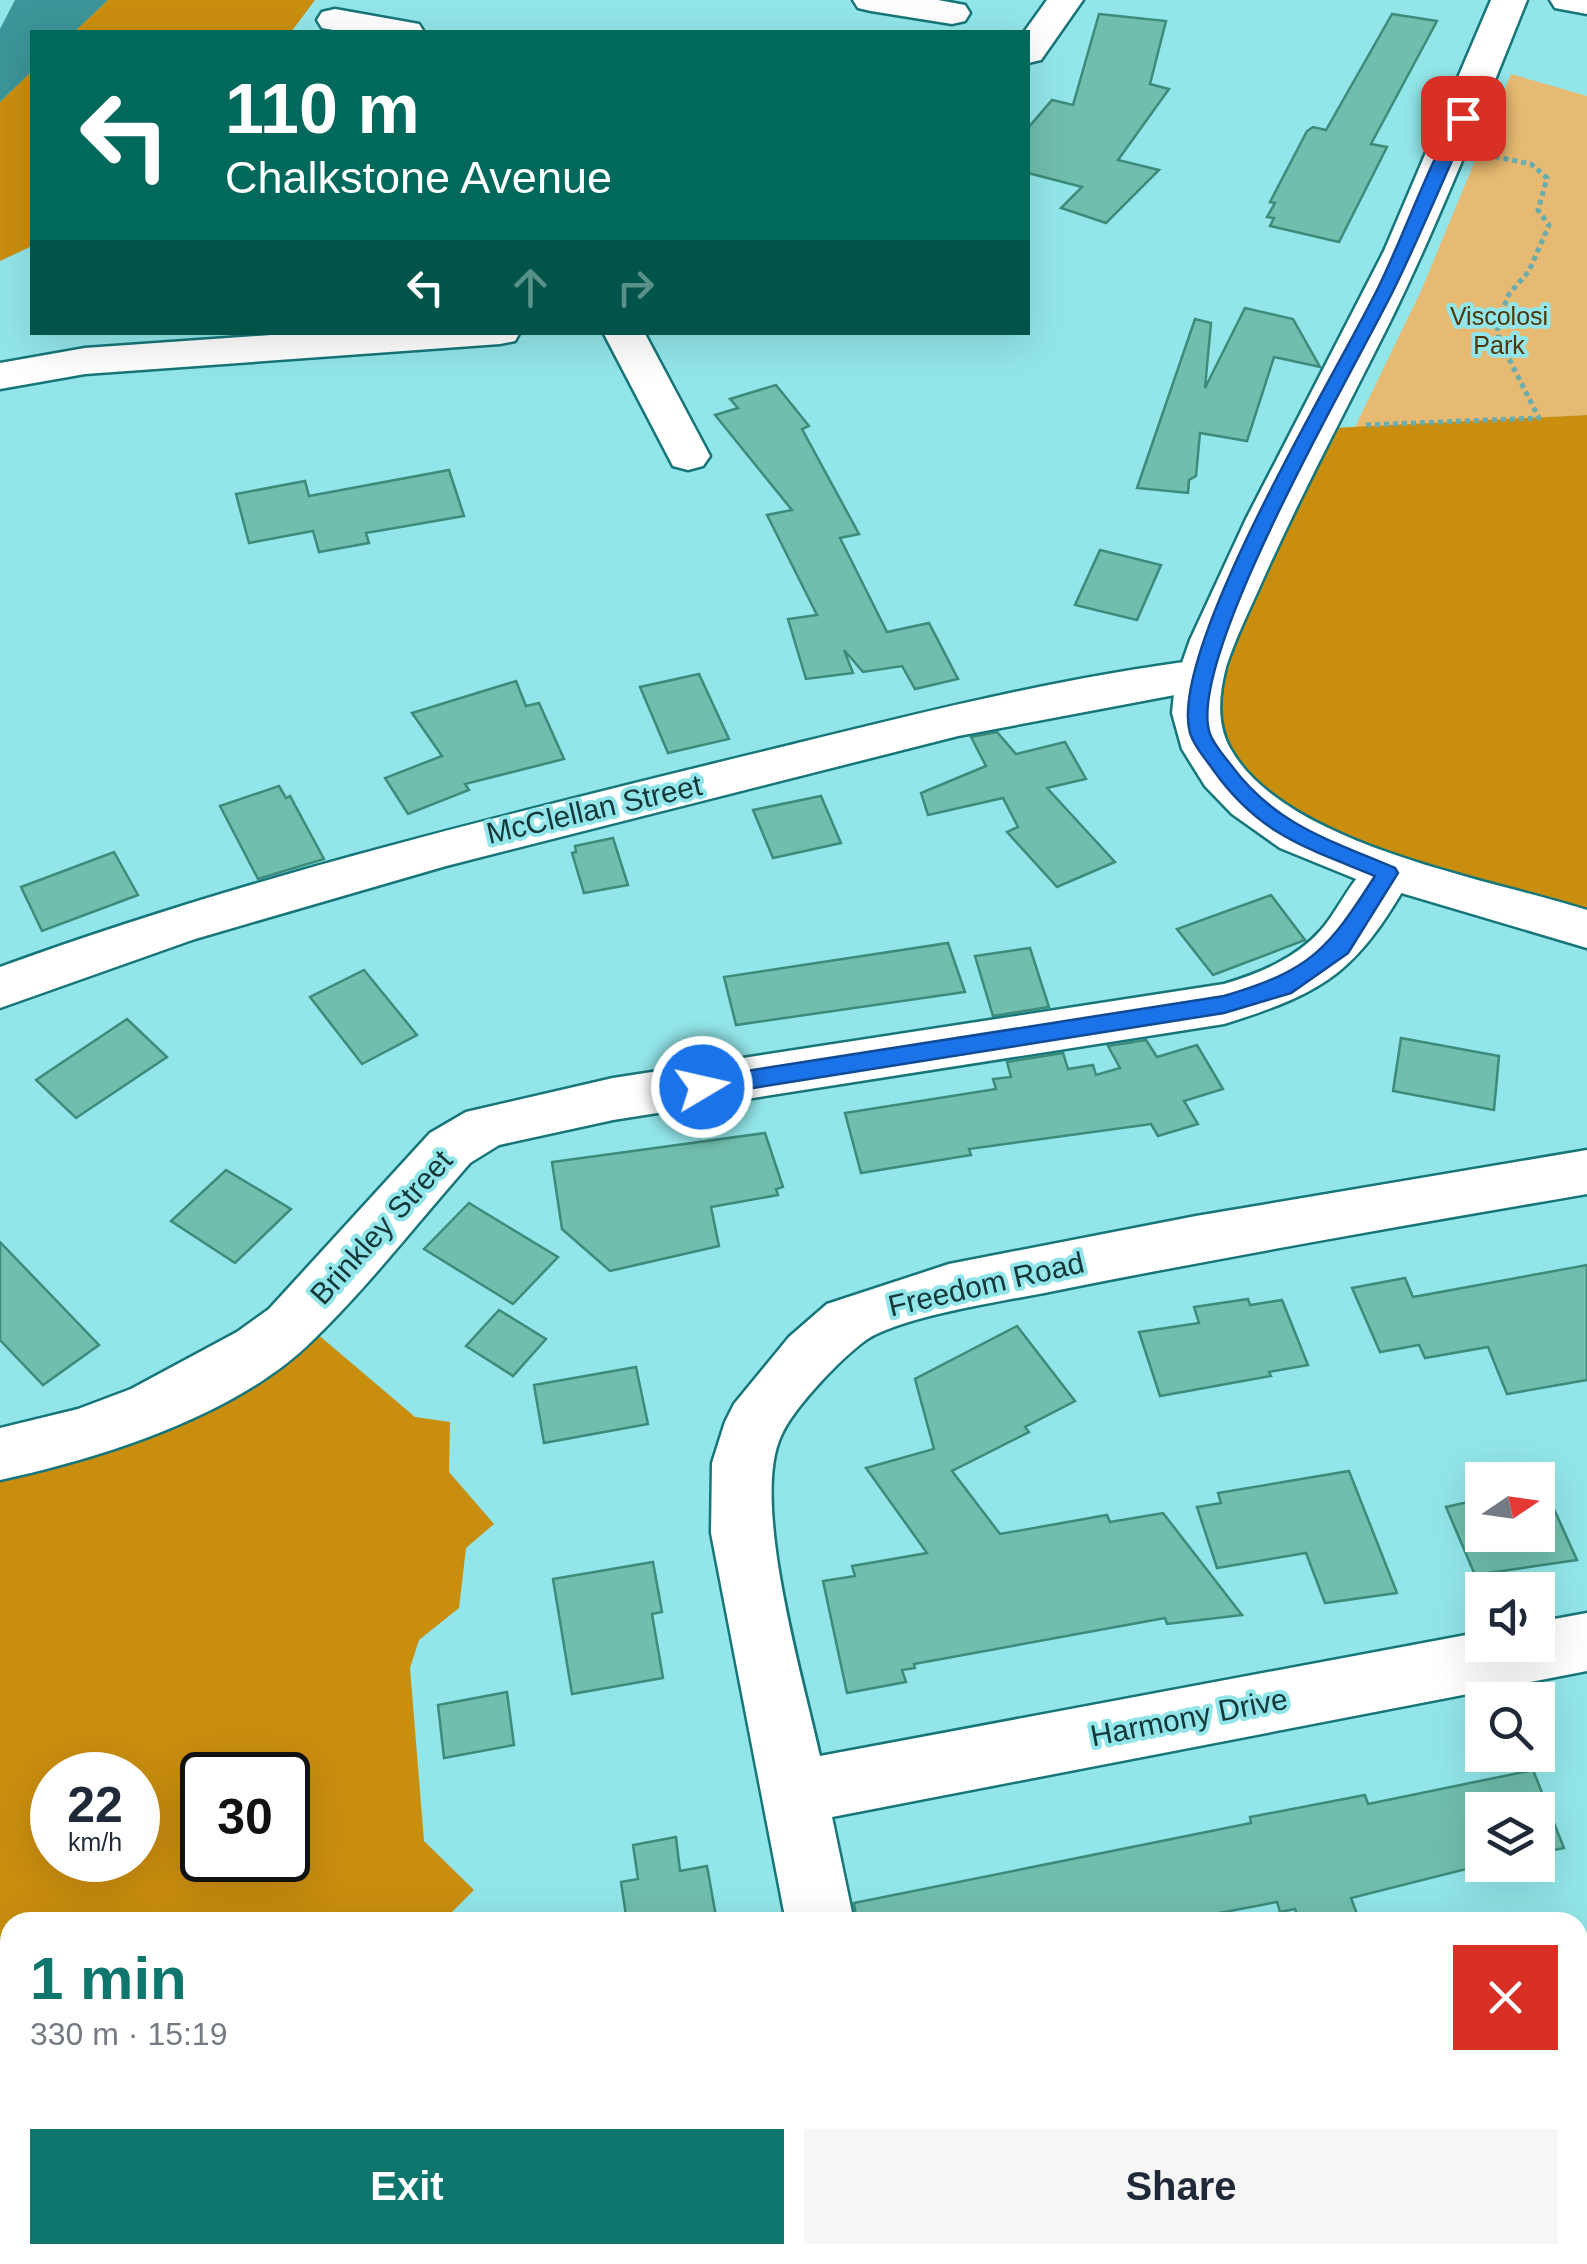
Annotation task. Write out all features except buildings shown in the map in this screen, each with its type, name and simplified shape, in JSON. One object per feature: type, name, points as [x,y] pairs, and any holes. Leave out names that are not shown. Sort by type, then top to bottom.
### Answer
[{"type":"street","points":[[871,0],[950,15]]},
{"type":"street","points":[[1030,49],[1065,0]]},
{"type":"street","points":[[1509,0],[1452,147],[1386,288],[1265,518],[1200,676],[1196,715],[1202,739],[1246,801],[1285,830],[1388,873],[1587,928]]},
{"type":"street","points":[[1568,0],[1587,3]]},
{"type":"street","points":[[337,18],[396,30]]},
{"type":"street","points":[[0,376],[85,361],[457,335]]},
{"type":"street","points":[[625,335],[688,456]]},
{"type":"street","name":"McClellan Street","points":[[0,988],[233,906],[471,838],[937,727],[1147,681],[1200,676]]},
{"type":"street","name":"Brinkley Street","points":[[0,1454],[110,1424],[160,1405],[260,1349],[290,1326],[450,1148],[485,1127],[626,1097],[1224,1004],[1283,987],[1340,947],[1388,873]]},
{"type":"street","name":"Freedom Road","points":[[818,1912],[742,1532],[742,1463],[755,1422],[779,1389],[848,1321],[949,1288],[1196,1238],[1587,1172]]},
{"type":"street","name":"Harmony Drive","points":[[792,1792],[1587,1642]]},
{"type":"path","points":[[1351,425],[1539,418],[1499,339],[1497,324],[1509,294],[1529,271],[1549,225],[1538,210],[1547,178],[1531,164],[1452,147]]},
{"type":"green space","name":"Viscolosi Park","points":[[1511,74],[1587,96],[1587,415],[1354,429],[1421,291]]},
{"type":"shaded area","points":[[15,0],[108,0],[76,30],[30,30],[30,73],[0,102],[0,29]]},
{"type":"shaded area","points":[[108,0],[315,0],[292,30],[76,30]]},
{"type":"shaded area","points":[[30,73],[30,247],[0,261],[0,102]]},
{"type":"shaded area","points":[[1587,415],[1587,940],[1384,882],[1203,744],[1213,614],[1333,428]]},
{"type":"shaded area","points":[[295,1315],[415,1417],[450,1422],[449,1472],[494,1524],[466,1548],[459,1608],[419,1640],[410,1668],[424,1841],[474,1890],[452,1912],[0,1912],[0,1455]]},
{"type":"route","points":[[702,1087],[1224,1004],[1283,987],[1340,947],[1388,873],[1334,854],[1285,830],[1246,801],[1202,739],[1196,715],[1200,676],[1265,518],[1386,288],[1463,118]]}]
